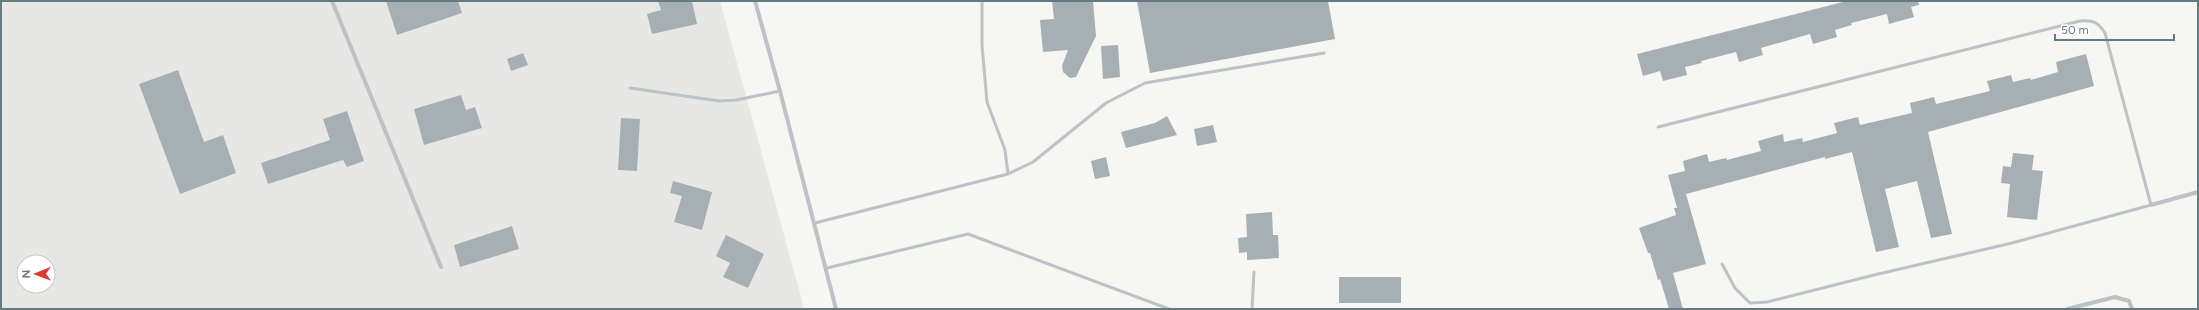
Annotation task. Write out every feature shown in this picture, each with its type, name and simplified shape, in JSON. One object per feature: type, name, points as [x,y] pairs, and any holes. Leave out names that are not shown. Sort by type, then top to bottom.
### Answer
[{"type":"street","points":[[332,1],[440,267]]},
{"type":"street","points":[[755,1],[827,268],[836,309]]},
{"type":"street","points":[[2150,205],[2198,192]]},
{"type":"street","points":[[2067,309],[2115,296],[2129,301],[2132,309]]},
{"type":"lane","points":[[982,1],[982,45],[987,102],[1005,150],[1008,174]]},
{"type":"lane","points":[[1658,127],[2080,21],[2093,20],[2100,25],[2105,33],[2150,205],[2012,243],[1767,302],[1750,303],[1735,288],[1722,264]]},
{"type":"lane","points":[[815,223],[1008,174],[1033,162],[1106,103],[1145,83],[1324,53]]},
{"type":"lane","points":[[630,88],[719,101],[736,100],[780,91]]},
{"type":"lane","points":[[827,268],[968,234],[1169,309]]},
{"type":"lane","points":[[1252,309],[1254,272]]},
{"type":"shaded area","points":[[1,1],[720,1],[804,308],[1,309]]},
{"type":"building","points":[[386,1],[458,1],[462,13],[397,35]]},
{"type":"building","points":[[658,1],[692,1],[697,24],[652,34],[647,14],[661,10]]},
{"type":"building","points":[[1052,1],[1093,1],[1096,36],[1076,77],[1070,78],[1063,72],[1062,66],[1068,50],[1043,52],[1040,20],[1054,19]]},
{"type":"building","points":[[1137,1],[1328,1],[1335,39],[1150,73]]},
{"type":"building","points":[[1847,1],[1918,1],[1919,5],[1911,7],[1914,17],[1889,24],[1887,14],[1851,23],[1852,25],[1835,30],[1837,37],[1813,44],[1810,34],[1761,48],[1763,55],[1739,62],[1736,52],[1701,61],[1702,63],[1685,67],[1687,75],[1663,81],[1660,71],[1643,76],[1637,54]]},
{"type":"building","points":[[1118,45],[1120,77],[1103,79],[1101,46]]},
{"type":"building","points":[[523,53],[528,65],[511,71],[507,59]]},
{"type":"building","points":[[2086,54],[2094,86],[1928,132],[1952,234],[1931,238],[1917,181],[1885,189],[1899,247],[1876,252],[1852,152],[1825,159],[1825,157],[1686,194],[1706,264],[1673,273],[1683,309],[1669,309],[1660,279],[1658,280],[1650,253],[1648,253],[1639,228],[1676,215],[1674,208],[1677,208],[1668,175],[1685,171],[1683,161],[1707,154],[1709,162],[1726,158],[1727,160],[1761,151],[1758,141],[1783,134],[1784,142],[1802,138],[1803,142],[1837,133],[1834,123],[1858,117],[1860,125],[1912,113],[1910,103],[1934,97],[1936,104],[1990,91],[1987,81],[2011,75],[2013,82],[2030,78],[2031,80],[2058,72],[2056,62]]},
{"type":"building","points":[[178,70],[204,142],[223,135],[236,173],[180,194],[139,84]]},
{"type":"building","points":[[461,95],[466,110],[475,107],[482,128],[424,145],[414,109]]},
{"type":"building","points":[[347,111],[364,161],[347,167],[343,160],[268,184],[261,163],[330,140],[323,119]]},
{"type":"building","points":[[1167,116],[1177,135],[1126,148],[1121,132],[1155,123]]},
{"type":"building","points":[[621,118],[640,119],[637,171],[618,170]]},
{"type":"building","points":[[1213,125],[1217,142],[1197,146],[1194,129]]},
{"type":"building","points":[[2013,153],[2034,155],[2032,170],[2043,171],[2037,220],[2007,217],[2010,184],[2001,183],[2003,166],[2011,167]]},
{"type":"building","points":[[1106,157],[1110,176],[1095,179],[1091,161]]},
{"type":"building","points":[[673,181],[712,192],[702,230],[674,222],[682,196],[670,193]]},
{"type":"building","points":[[1272,212],[1273,235],[1278,235],[1279,258],[1247,260],[1247,252],[1239,253],[1238,238],[1247,237],[1246,214]]},
{"type":"building","points":[[512,226],[519,249],[460,267],[454,245]]},
{"type":"building","points":[[726,235],[764,254],[748,288],[723,277],[730,263],[716,256]]},
{"type":"building","points":[[1339,277],[1401,277],[1401,303],[1339,303]]}]
